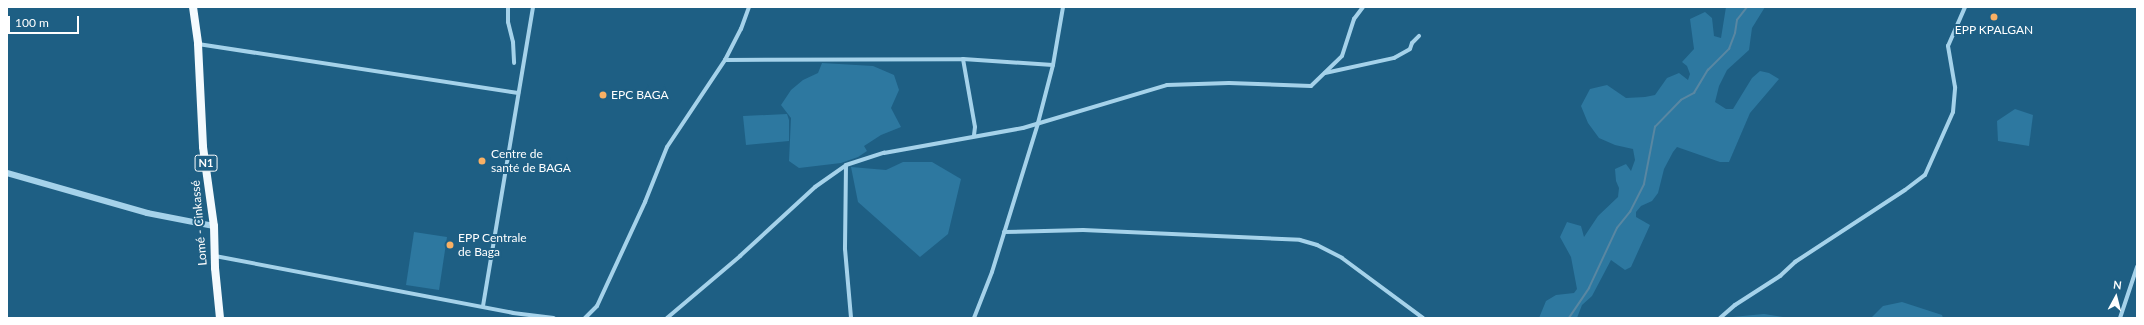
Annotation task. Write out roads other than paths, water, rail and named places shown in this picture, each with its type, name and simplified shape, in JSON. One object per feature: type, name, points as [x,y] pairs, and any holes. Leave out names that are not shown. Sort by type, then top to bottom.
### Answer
[{"type":"highway","name":"Lomé - Cinkassé","points":[[193,7],[198,44],[204,147],[214,226],[220,318]]},
{"type":"street","points":[[508,7],[508,22],[513,42],[514,63]]},
{"type":"street","points":[[483,306],[533,7]]},
{"type":"street","points":[[585,318],[597,306],[645,202],[667,147],[725,60],[741,30],[750,7]]},
{"type":"street","points":[[974,318],[992,272],[1038,123],[1053,65],[1063,7]]},
{"type":"street","points":[[667,318],[740,256],[815,187],[846,164],[884,153],[974,135],[1023,128],[1167,85],[1229,83],[1311,86],[1332,64],[1342,56],[1354,19],[1363,7]]},
{"type":"street","points":[[1720,318],[1735,305],[1780,276],[1795,262],[1905,190],[1925,175],[1953,112],[1955,87],[1948,46],[1965,7]]},
{"type":"street","points":[[1325,73],[1394,58],[1410,49],[1412,43],[1419,36]]},
{"type":"street","points":[[198,44],[518,93]]},
{"type":"street","points":[[725,60],[963,59],[1053,65]]},
{"type":"street","points":[[963,59],[975,127],[974,135]]},
{"type":"street","points":[[846,164],[845,249],[851,318]]},
{"type":"street","points":[[7,172],[147,213],[214,226]]},
{"type":"street","points":[[1004,232],[1083,230],[1300,240],[1317,245],[1342,258],[1423,318]]},
{"type":"street","points":[[215,256],[483,306],[513,313],[554,318]]},
{"type":"street","points":[[2120,318],[2137,267]]},
{"type":"street","points":[[513,313],[513,318]]},
{"type":"waterway","points":[[1569,318],[1589,288],[1617,228],[1630,212],[1644,184],[1655,127],[1681,100],[1694,93],[1708,70],[1729,49],[1735,33],[1737,20],[1747,7]]},
{"type":"place","name":"EPP KPALGAN","points":[[1994,17]]},
{"type":"place","name":"EPC BAGA","points":[[603,95]]},
{"type":"place","name":"Centre de santé de BAGA","points":[[482,161]]},
{"type":"place","name":"EPP Centrale de Baga","points":[[450,245]]}]
